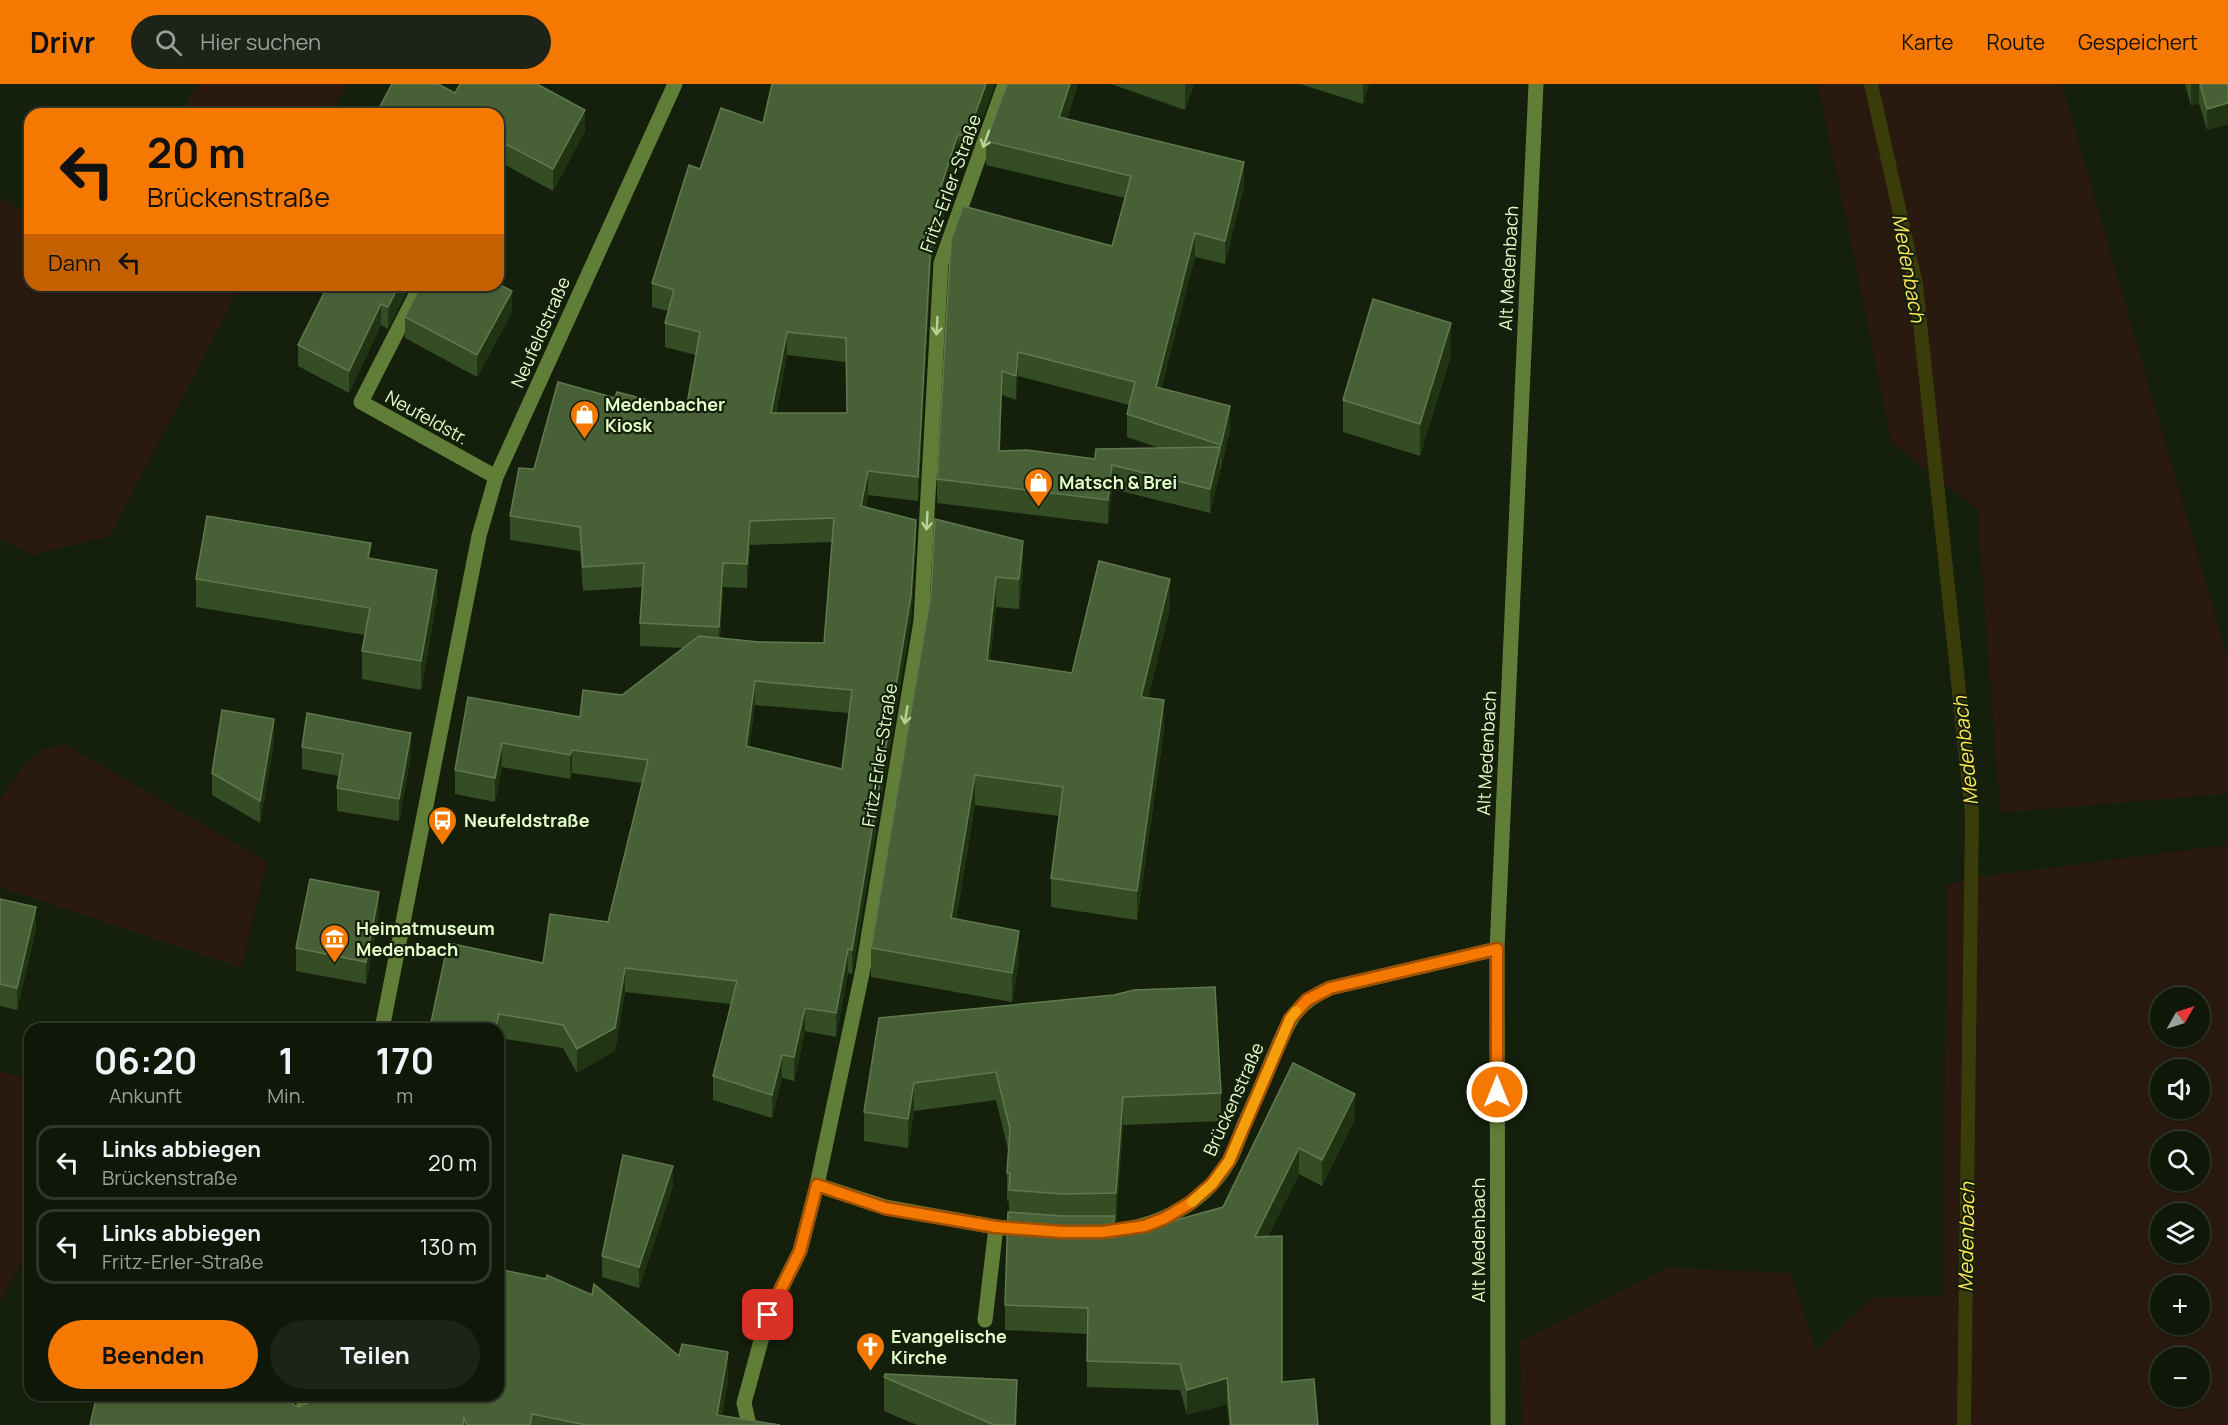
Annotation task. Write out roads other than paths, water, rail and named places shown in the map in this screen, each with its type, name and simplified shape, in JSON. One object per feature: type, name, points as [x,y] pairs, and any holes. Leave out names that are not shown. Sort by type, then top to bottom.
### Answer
[{"type":"street","name":"Neufeldstraße","points":[[383,1023],[478,536],[496,477],[675,84]]},
{"type":"street","name":"Fritz-Erler-Straße","points":[[749,1425],[744,1403],[768,1315],[800,1251],[817,1185],[863,969],[921,621],[941,264],[1005,84]]},
{"type":"street","name":"Alt Medenbach","points":[[1498,1425],[1497,949],[1536,84]]},
{"type":"street","name":"Neufeldstr.","points":[[418,291],[361,402],[496,477]]},
{"type":"street","name":"Brückenstraße","points":[[1082,1232],[1124,1231],[1145,1226],[1165,1218],[1190,1203],[1212,1184],[1229,1161],[1290,1019],[1307,1000],[1330,988],[1497,949]]},
{"type":"street","points":[[817,1185],[885,1208],[996,1227],[1040,1231]]},
{"type":"street","points":[[985,1320],[996,1227]]},
{"type":"street","points":[[300,1425],[305,1401]]},
{"type":"waterway","name":"Medenbach","points":[[1871,84],[1916,285],[1972,814],[1964,1425]]},
{"type":"place","name":"Medenbacher Kiosk","points":[[584,440]]},
{"type":"place","name":"Matsch & Brei","points":[[1038,508]]},
{"type":"place","name":"Neufeldstraße","points":[[443,846]]},
{"type":"place","name":"Heimatmuseum Medenbach","points":[[335,964]]},
{"type":"place","name":"Evangelische Kirche","points":[[870,1372]]}]
